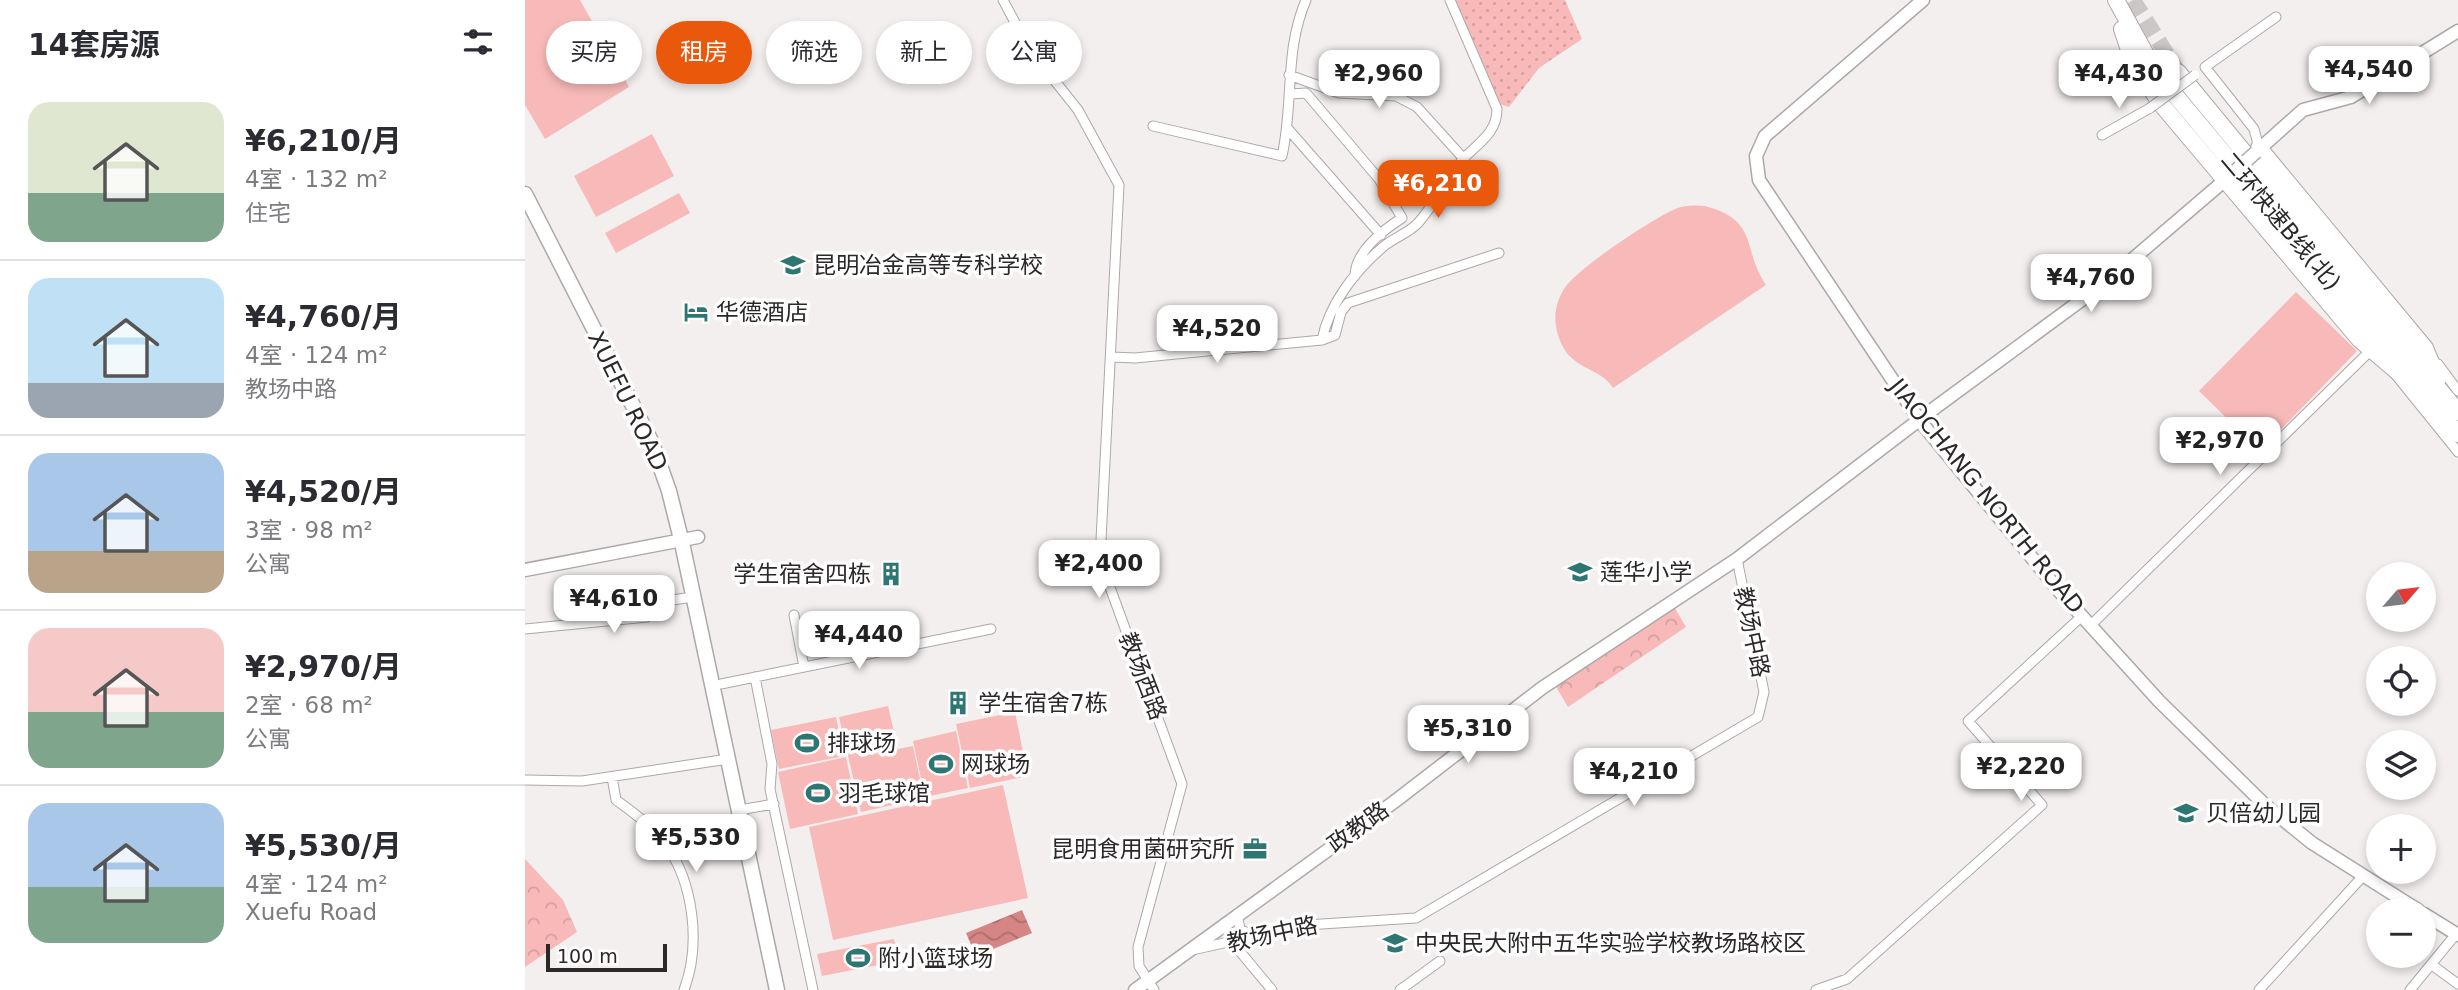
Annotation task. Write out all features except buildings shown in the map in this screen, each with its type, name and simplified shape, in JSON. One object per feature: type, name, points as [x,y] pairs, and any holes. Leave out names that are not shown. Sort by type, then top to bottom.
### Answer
[{"type":"highway","points":[[2114,0],[2127,48],[2143,81],[2228,178],[2370,351],[2417,385]]},
{"type":"highway","name":"二环快速B线(北)","points":[[2114,0],[2155,71],[2458,434]]},
{"type":"highway","points":[[2178,72],[2452,394]]},
{"type":"highway","points":[[2257,150],[2425,348],[2452,394],[2458,411]]},
{"type":"main road","name":"XUEFU ROAD","points":[[525,194],[652,443],[681,537],[777,990]]},
{"type":"street","name":"教场西路","points":[[1003,0],[1028,47],[1078,110],[1119,184],[1100,560],[1182,784],[1138,947],[1139,966],[1150,986]]},
{"type":"street","points":[[1153,126],[1282,156],[1288,129],[1291,94],[1288,84],[1295,26],[1307,0]]},
{"type":"street","points":[[1322,340],[1326,321],[1337,299],[1384,246],[1417,225],[1464,159],[1492,130],[1497,110],[1450,0]]},
{"type":"street","name":"JIAOCHANG NORTH ROAD","points":[[1923,0],[1766,136],[1756,156],[1759,180],[1920,421],[2086,620],[2159,701],[2265,806],[2312,843],[2399,898]]},
{"type":"street","points":[[2102,135],[2150,108],[2276,17]]},
{"type":"street","name":"教场中路","points":[[1135,990],[1150,986],[1186,952],[1335,921],[1416,919],[1758,717],[1764,692],[1737,559],[2106,282],[2303,110],[2351,97],[2458,31]]},
{"type":"street","points":[[2205,67],[2254,129],[2257,150]]},
{"type":"street","points":[[1290,75],[1339,93],[1397,96],[1417,107],[1464,159]]},
{"type":"street","points":[[1291,94],[1306,93],[1379,179],[1402,218],[1362,254],[1355,269],[1355,278]]},
{"type":"street","points":[[1288,129],[1381,235]]},
{"type":"street","points":[[1111,357],[1135,358],[1322,340],[1335,335],[1341,312],[1348,303],[1499,253]]},
{"type":"street","points":[[1816,990],[1847,979],[2042,805],[1968,721],[2086,620],[2370,351]]},
{"type":"street","points":[[2387,365],[2458,452]]},
{"type":"street","points":[[525,570],[698,533]]},
{"type":"street","points":[[525,562],[681,537]]},
{"type":"street","name":"政教路","points":[[1186,952],[1394,802],[1561,674],[1737,559]]},
{"type":"street","points":[[525,629],[647,617],[672,600],[694,597]]},
{"type":"street","points":[[794,615],[804,667]]},
{"type":"street","points":[[721,684],[991,629]]},
{"type":"street","points":[[755,677],[772,764],[770,789],[814,990]]},
{"type":"street","points":[[525,780],[582,781],[728,759]]},
{"type":"street","points":[[612,777],[615,800],[665,843],[681,877],[694,929],[694,952],[684,990]]},
{"type":"street","points":[[739,810],[773,804]]},
{"type":"street","points":[[2259,990],[2363,876]]},
{"type":"street","points":[[1237,914],[1240,929],[1255,937]]},
{"type":"street","points":[[2436,922],[2457,935],[2436,960]]},
{"type":"street","points":[[1232,942],[1272,990]]},
{"type":"street","points":[[1400,990],[1440,961]]},
{"type":"street","points":[[2410,990],[2429,968]]},
{"type":"street","points":[[2436,968],[2458,984]]},
{"type":"green space","points":[[525,0],[580,0],[592,21],[546,21],[546,84],[627,84],[629,87],[545,139],[525,105]]},
{"type":"green space","points":[[1455,0],[1565,0],[1582,39],[1539,68],[1509,107],[1499,104]]},
{"type":"green space","points":[[652,134],[674,176],[596,217],[574,176]]},
{"type":"green space","points":[[679,193],[690,213],[616,253],[605,233]]},
{"type":"green space","points":[[1705,206],[1734,219],[1742,228],[1766,285],[1613,388],[1600,375],[1569,356],[1563,347],[1556,329],[1555,317],[1561,294],[1583,270],[1648,224],[1681,207]]},
{"type":"green space","points":[[2296,292],[2357,351],[2260,451],[2199,391]]},
{"type":"green space","points":[[1673,605],[1686,627],[1568,707],[1555,685]]},
{"type":"green space","points":[[888,706],[898,749],[913,746],[924,798],[861,812],[839,717]]},
{"type":"green space","points":[[1015,712],[1028,776],[970,788],[956,724]]},
{"type":"green space","name":"排球场","points":[[836,717],[844,756],[779,769],[771,730]]},
{"type":"green space","name":"网球场","points":[[956,731],[968,788],[925,797],[913,741]]},
{"type":"green space","name":"羽毛球馆","points":[[846,757],[858,814],[790,829],[778,772]]},
{"type":"green space","points":[[1003,785],[1028,898],[833,940],[809,827]]},
{"type":"green space","points":[[525,859],[563,900],[577,932],[525,967]]},
{"type":"green space","name":"附小篮球场","points":[[894,939],[899,961],[822,976],[817,954]]},
{"type":"water","points":[[1022,910],[1032,933],[976,956],[966,933]]},
{"type":"tunnel","points":[[2133,0],[2178,72]]},
{"type":"place","name":"昆明冶金高等专科学校","points":[[793,265]]},
{"type":"place","name":"华德酒店","points":[[696,312]]},
{"type":"place","name":"莲华小学","points":[[1580,572]]},
{"type":"place","name":"学生宿舍四栋","points":[[891,574]]},
{"type":"place","name":"学生宿舍7栋","points":[[958,703]]},
{"type":"place","name":"排球场","points":[[807,743]]},
{"type":"place","name":"网球场","points":[[941,764]]},
{"type":"place","name":"羽毛球馆","points":[[818,793]]},
{"type":"place","name":"贝倍幼儿园","points":[[2186,813]]},
{"type":"place","name":"昆明食用菌研究所","points":[[1255,849]]},
{"type":"place","name":"中央民大附中五华实验学校教场路校区","points":[[1395,943]]},
{"type":"place","name":"附小篮球场","points":[[858,958]]}]
